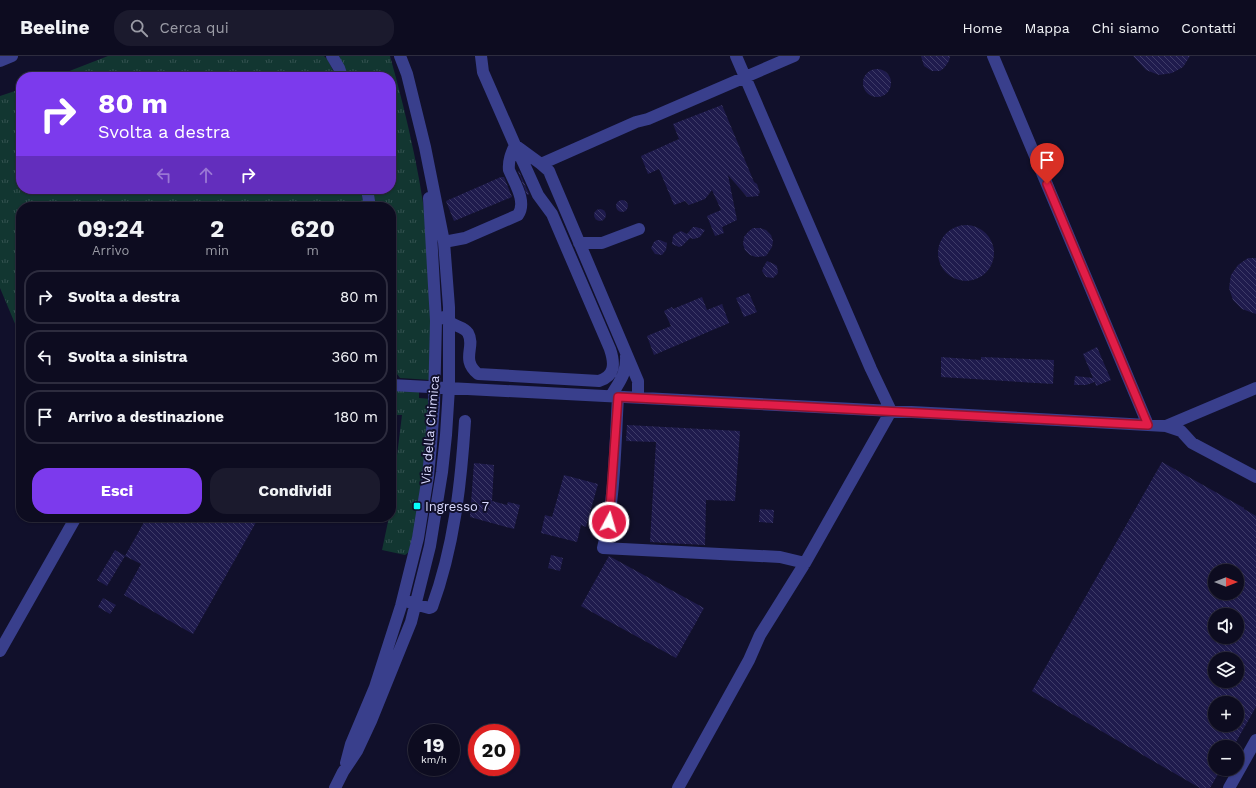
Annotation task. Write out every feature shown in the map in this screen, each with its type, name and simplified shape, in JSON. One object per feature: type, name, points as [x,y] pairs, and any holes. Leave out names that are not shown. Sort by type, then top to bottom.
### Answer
[{"type":"lane","points":[[0,61],[12,56]]},
{"type":"lane","points":[[332,56],[341,72]]},
{"type":"lane","name":"Via della Chimica","points":[[335,788],[358,751],[404,642],[416,604],[430,546],[442,472],[446,435],[449,388],[450,307],[444,242],[425,147],[407,74],[400,56]]},
{"type":"lane","points":[[429,198],[437,239],[444,318],[449,323],[465,329],[469,335],[470,367],[478,374],[598,381],[609,376],[612,372],[613,366],[612,356],[552,214],[538,196],[515,146],[483,72],[481,56]]},
{"type":"lane","points":[[736,56],[871,369],[892,411]]},
{"type":"lane","points":[[541,164],[636,122],[648,119],[794,56]]},
{"type":"lane","points":[[993,56],[1148,425]]},
{"type":"lane","points":[[515,146],[549,171],[638,381],[638,397]]},
{"type":"lane","points":[[444,242],[465,238],[518,215],[522,202],[509,170],[509,161],[515,146]]},
{"type":"lane","name":"Via della Chimica","points":[[344,772],[351,744],[375,687],[401,606],[418,538],[431,445],[436,303],[425,147]]},
{"type":"lane","points":[[579,243],[602,243],[639,229]]},
{"type":"lane","points":[[625,351],[625,372],[615,397],[611,503],[609,522],[603,548],[780,557],[805,563]]},
{"type":"lane","points":[[396,383],[434,388],[638,397],[1166,426],[1181,432],[1192,443],[1256,477]]},
{"type":"lane","points":[[1166,426],[1256,388]]},
{"type":"lane","points":[[678,788],[749,660],[760,635],[805,563],[892,411]]},
{"type":"lane","points":[[431,445],[435,472],[434,482],[427,523],[410,599],[411,603],[429,608],[432,607],[444,570],[458,503],[465,421]]},
{"type":"lane","points":[[2,643],[73,522]]},
{"type":"lane","points":[[1229,788],[1256,740]]},
{"type":"green space","points":[[108,56],[324,56],[328,60],[334,72],[67,72]]},
{"type":"green space","points":[[339,56],[390,56],[394,72],[345,72]]},
{"type":"green space","points":[[396,78],[406,116],[424,206],[428,237],[431,267],[432,308],[431,380],[400,378],[396,373],[396,202],[375,202],[373,194],[396,194]]},
{"type":"green space","points":[[16,91],[16,194],[362,194],[363,202],[16,202],[16,326],[0,288],[0,96]]},
{"type":"green space","points":[[396,390],[419,392],[419,398],[431,399],[427,441],[415,525],[409,552],[405,555],[382,550],[388,522],[396,522],[396,464],[402,415],[396,415]]},
{"type":"building","points":[[921,56],[950,56],[949,61],[944,68],[940,71],[932,71],[924,66]]},
{"type":"building","points":[[1133,56],[1190,56],[1183,67],[1172,73],[1159,75],[1146,70]]},
{"type":"building","points":[[877,69],[887,73],[891,83],[887,93],[877,97],[867,93],[863,83],[867,73]]},
{"type":"building","points":[[722,105],[760,193],[758,194],[759,196],[747,197],[728,175],[737,220],[722,227],[724,233],[715,236],[707,216],[721,210],[712,190],[705,199],[689,205],[685,201],[674,205],[659,169],[648,174],[641,156],[679,139],[673,124]]},
{"type":"building","points":[[518,171],[529,194],[527,195]]},
{"type":"building","points":[[504,177],[512,197],[454,221],[446,201]]},
{"type":"building","points":[[620,200],[624,200],[628,206],[624,212],[620,212],[616,208],[616,204]]},
{"type":"building","points":[[598,209],[602,209],[606,215],[602,221],[598,221],[594,217],[594,213]]},
{"type":"building","points":[[966,225],[977,227],[986,233],[992,242],[994,253],[992,264],[986,273],[977,279],[966,281],[955,279],[946,273],[940,264],[938,253],[940,242],[946,233],[955,227]]},
{"type":"building","points":[[693,227],[705,230],[700,237],[694,239],[690,238],[682,246],[679,247],[672,244],[673,236],[675,234],[681,231],[687,234]]},
{"type":"building","points":[[753,228],[766,230],[771,235],[773,241],[772,247],[766,256],[756,257],[750,255],[745,250],[743,244],[744,237]]},
{"type":"building","points":[[657,240],[667,243],[666,250],[662,255],[655,254],[651,248]]},
{"type":"building","points":[[1248,258],[1256,258],[1256,314],[1242,309],[1233,300],[1229,288],[1231,275],[1238,265]]},
{"type":"building","points":[[767,261],[777,266],[778,273],[773,278],[766,277],[762,271]]},
{"type":"building","points":[[749,293],[757,312],[744,317],[736,298]]},
{"type":"building","points":[[702,297],[707,310],[722,304],[729,323],[654,355],[647,336],[671,326],[664,311],[672,307],[673,309]]},
{"type":"building","points":[[1097,347],[1111,380],[1096,386],[1095,382],[1086,385],[1074,385],[1075,376],[1093,378],[1083,354]]},
{"type":"building","points":[[941,357],[981,360],[981,357],[1054,360],[1053,384],[941,377]]},
{"type":"building","points":[[627,425],[740,431],[735,501],[706,500],[705,545],[650,542],[656,442],[626,441]]},
{"type":"building","points":[[1162,462],[1256,516],[1256,707],[1244,728],[1244,696],[1208,696],[1208,732],[1242,732],[1237,740],[1208,740],[1208,776],[1217,776],[1210,788],[1200,788],[1032,691]]},
{"type":"building","points":[[474,463],[494,465],[492,501],[507,505],[508,502],[520,505],[514,529],[470,517]]},
{"type":"building","points":[[564,475],[598,484],[586,527],[581,525],[577,542],[541,533],[545,515],[552,517]]},
{"type":"building","points":[[760,509],[774,510],[773,523],[759,522]]},
{"type":"building","points":[[144,522],[256,522],[193,634],[124,595],[141,564],[125,556]]},
{"type":"building","points":[[115,550],[125,556],[107,586],[97,580]]},
{"type":"building","points":[[551,555],[563,558],[560,571],[548,568]]},
{"type":"building","points":[[609,556],[704,608],[676,658],[581,606]]},
{"type":"building","points":[[103,598],[116,605],[110,614],[98,607]]},
{"type":"place","name":"Ingresso 7","points":[[417,506]]},
{"type":"route","points":[[609,522],[613,490],[618,397],[1148,425],[1047,184]]}]
